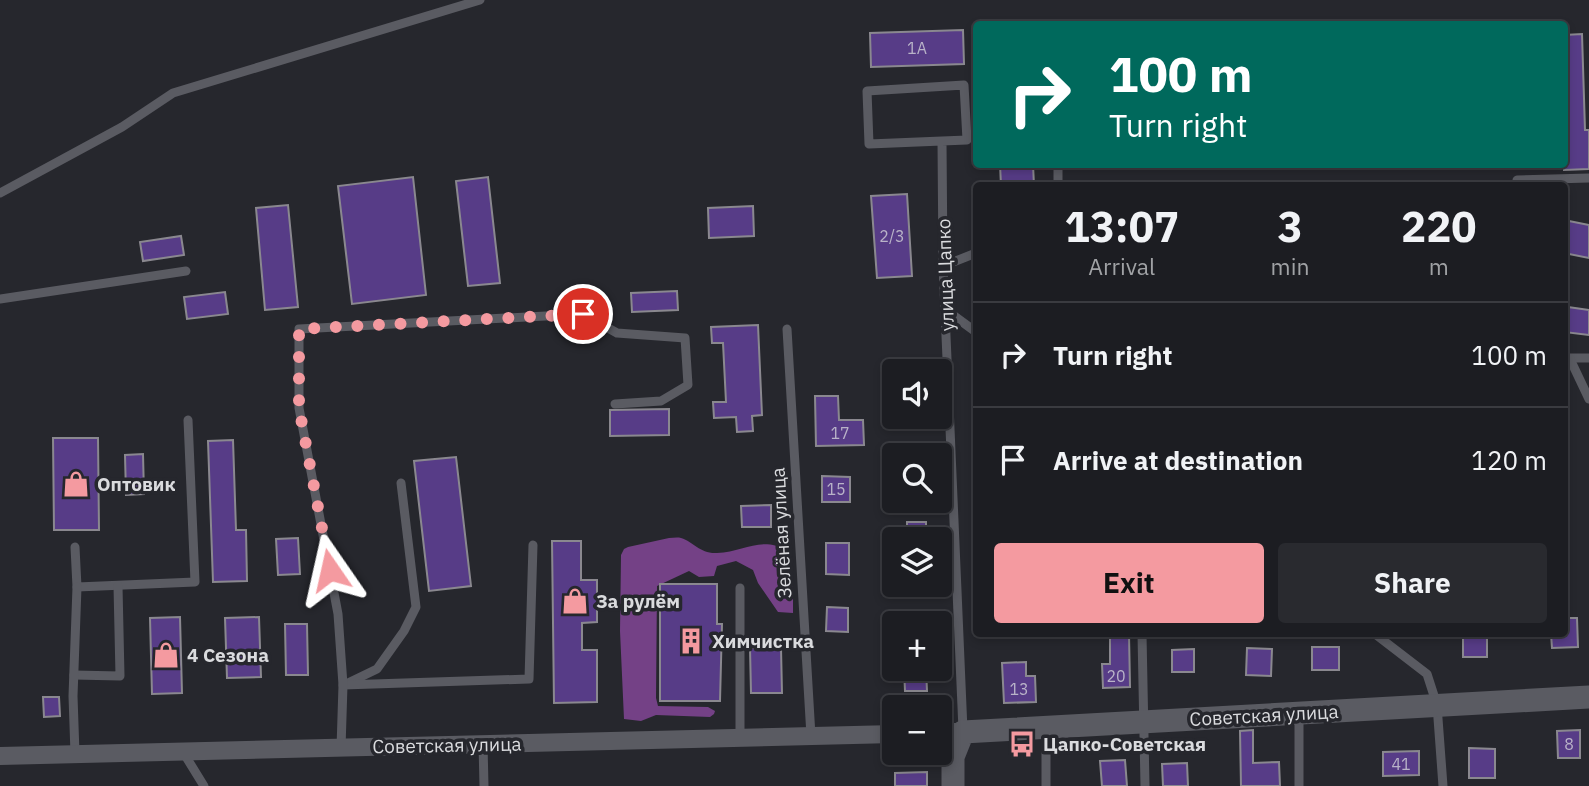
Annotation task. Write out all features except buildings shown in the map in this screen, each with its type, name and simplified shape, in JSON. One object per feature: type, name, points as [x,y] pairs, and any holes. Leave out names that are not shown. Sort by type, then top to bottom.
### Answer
[{"type":"street","name":"Советская улица","points":[[952,732],[1589,697]]},
{"type":"street","name":"улица Цапко","points":[[953,786],[953,757],[963,732]]},
{"type":"street","name":"Советская улица","points":[[0,756],[882,734]]},
{"type":"lane","points":[[0,193],[122,127],[173,93],[480,0]]},
{"type":"lane","points":[[964,85],[967,140],[942,141],[869,144],[867,91],[964,85]]},
{"type":"lane","name":"улица Цапко","points":[[942,141],[943,266],[963,732]]},
{"type":"lane","points":[[1517,180],[1589,178]]},
{"type":"lane","points":[[943,266],[973,254]]},
{"type":"lane","points":[[0,299],[186,271]]},
{"type":"lane","points":[[946,310],[973,330]]},
{"type":"lane","points":[[341,748],[344,685],[338,614],[299,408],[299,329],[583,314],[617,333],[685,338],[688,385],[662,401],[615,404]]},
{"type":"lane","name":"Зелёная улица","points":[[787,329],[811,736]]},
{"type":"lane","points":[[1568,358],[1589,358]]},
{"type":"lane","points":[[1568,360],[1589,399]]},
{"type":"lane","points":[[77,587],[195,582],[188,420]]},
{"type":"lane","points":[[344,685],[377,669],[404,631],[416,607],[401,483]]},
{"type":"lane","points":[[344,685],[529,679],[533,545]]},
{"type":"lane","points":[[75,547],[75,754]]},
{"type":"lane","points":[[74,676],[120,676],[118,586]]},
{"type":"lane","points":[[740,589],[740,737]]},
{"type":"lane","points":[[1142,637],[1145,786]]},
{"type":"lane","points":[[1379,637],[1427,674],[1437,705],[1443,786]]},
{"type":"lane","points":[[1299,713],[1299,786]]},
{"type":"lane","points":[[1046,727],[1046,786]]},
{"type":"lane","points":[[483,744],[484,786]]},
{"type":"lane","points":[[183,752],[204,786]]},
{"type":"shaded area","points":[[681,538],[711,553],[761,544],[778,546],[788,551],[793,613],[778,612],[758,583],[753,570],[736,561],[717,566],[714,576],[699,577],[689,571],[657,586],[658,706],[708,707],[715,711],[710,717],[656,715],[641,721],[624,719],[620,631],[621,555],[628,547]]},
{"type":"place","name":"Оптовик","points":[[76,484]]},
{"type":"place","name":"За рулём","points":[[575,601]]},
{"type":"place","name":"Химчистка","points":[[691,641]]},
{"type":"place","name":"4 Сезона","points":[[166,655]]},
{"type":"place","name":"Цапко-Советская","points":[[1022,744]]},
{"type":"route","points":[[330,570],[299,408],[299,329],[583,314]]}]
